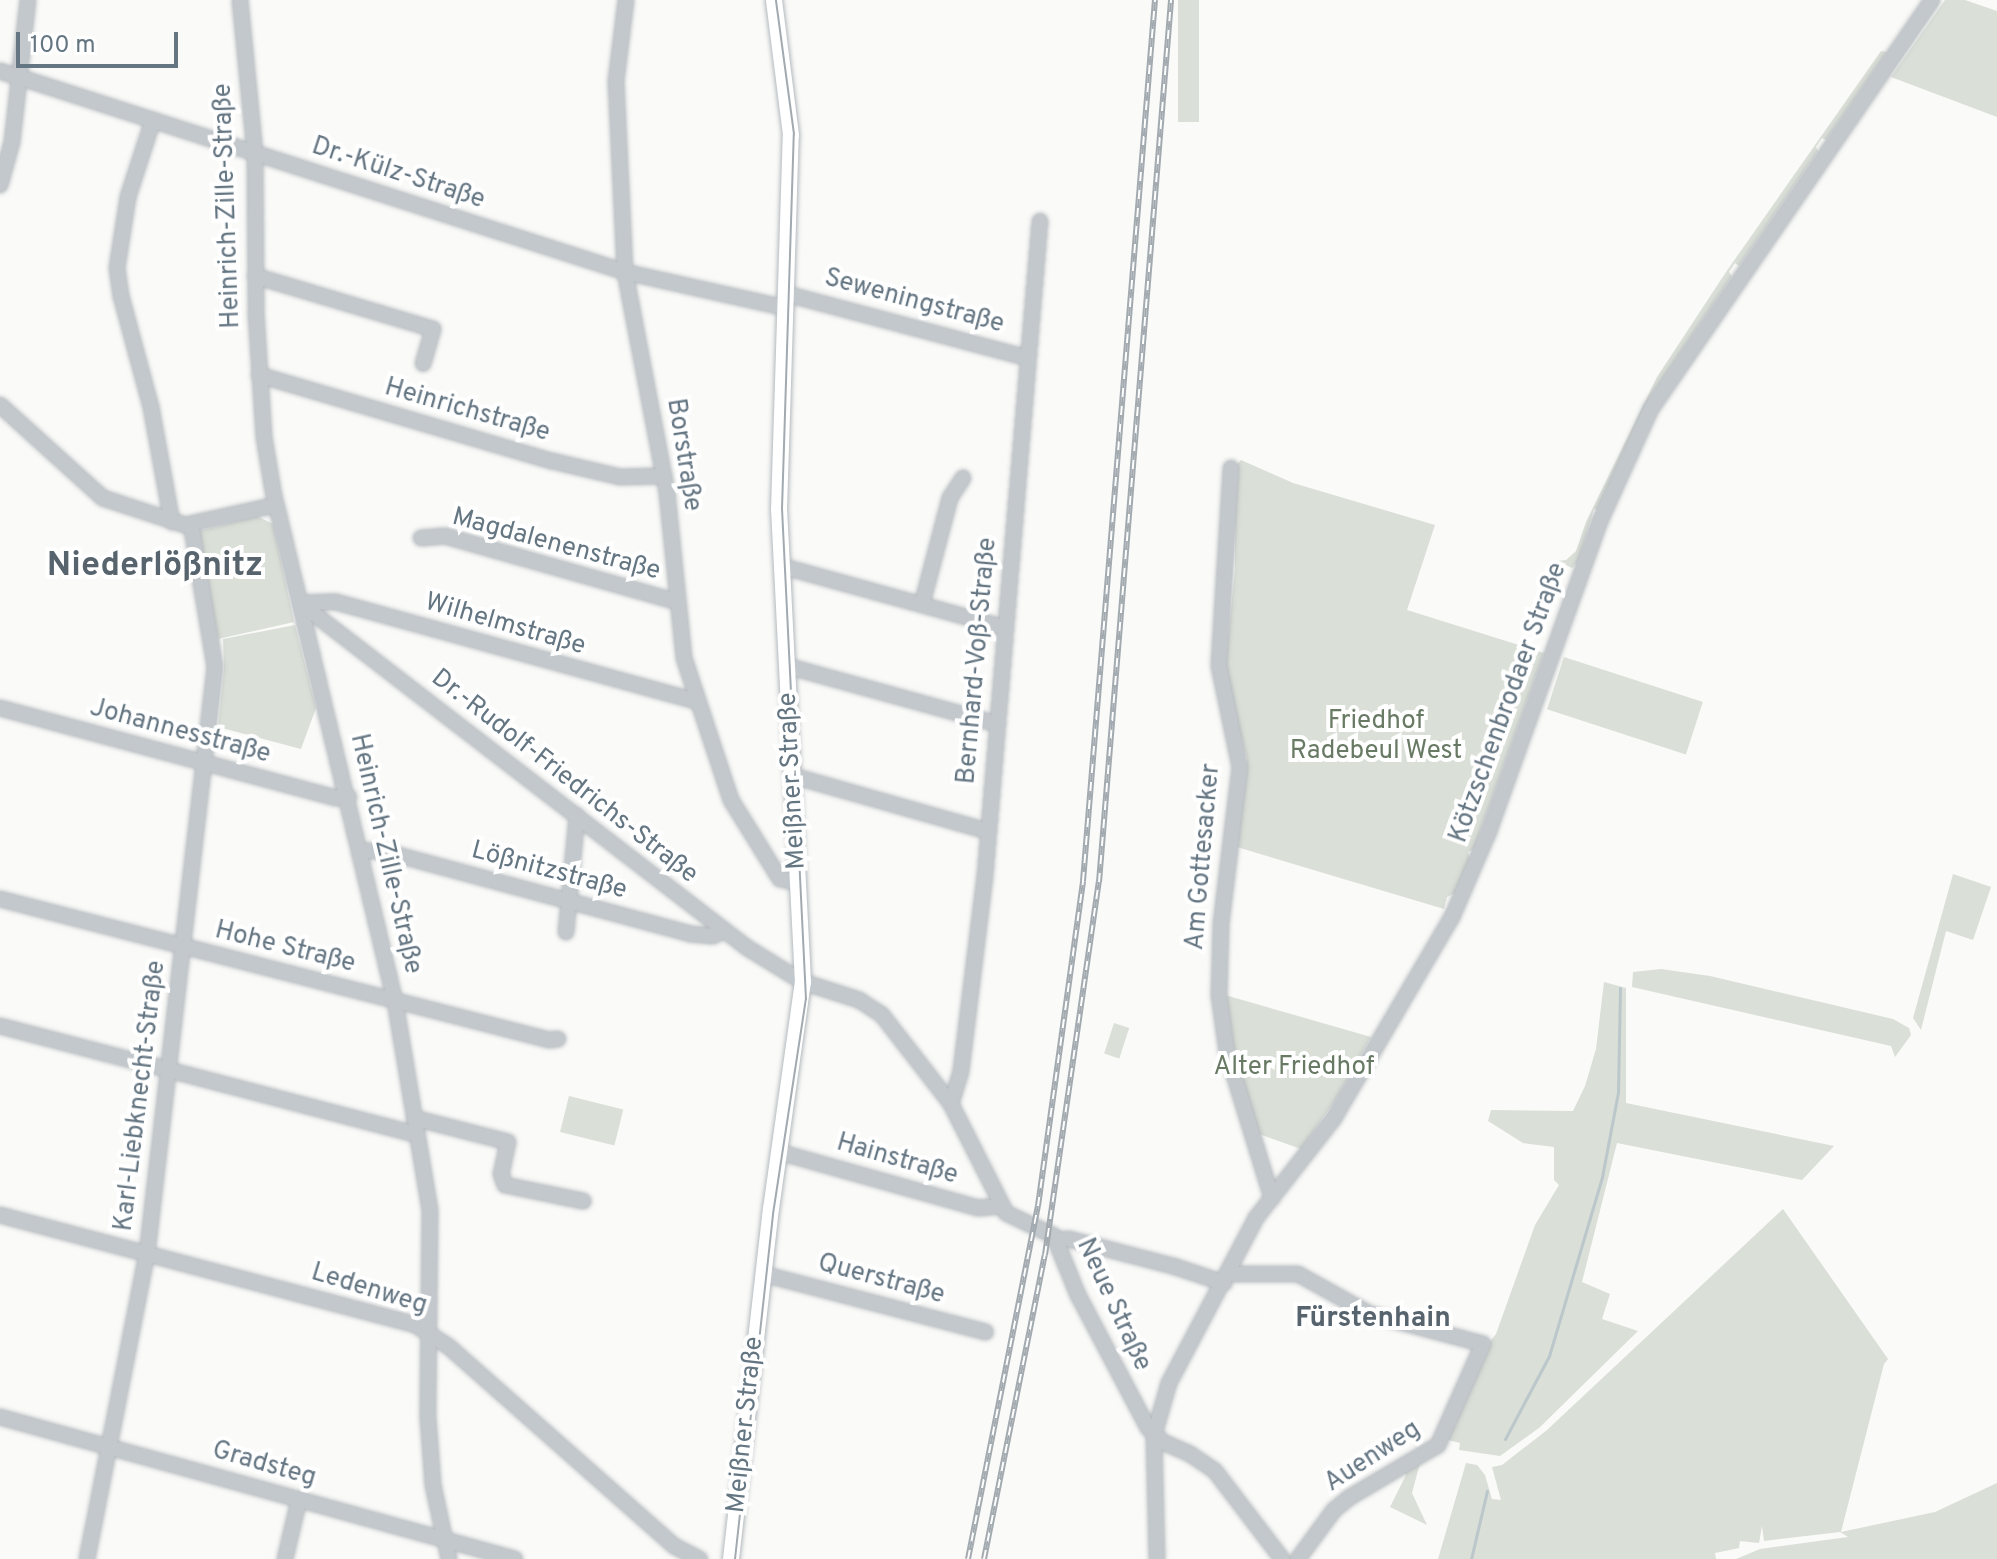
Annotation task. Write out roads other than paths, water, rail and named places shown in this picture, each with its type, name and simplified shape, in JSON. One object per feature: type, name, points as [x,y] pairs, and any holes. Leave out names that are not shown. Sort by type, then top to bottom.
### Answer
[{"type":"main road","name":"Meißner Straße","points":[[731,1559],[763,1274],[803,982],[781,566],[780,481],[791,135],[774,0]]},
{"type":"street","points":[[0,185],[12,142],[28,0]]},
{"type":"street","name":"Heinrich-Zille-Straße","points":[[240,0],[255,154],[255,276],[264,437],[276,505],[349,797],[395,1001],[430,1210],[428,1418],[431,1465],[449,1559]]},
{"type":"street","name":"Borstraße","points":[[626,0],[616,81],[625,272],[664,476],[684,658],[724,786],[759,850],[780,879],[799,883]]},
{"type":"street","name":"Kötzschenbrodaer Straße","points":[[1154,1435],[1169,1383],[1251,1227],[1334,1118],[1462,897],[1489,831],[1601,519],[1651,409],[1932,0]]},
{"type":"street","name":"Dr.-Külz-Straße","points":[[0,71],[625,272],[786,301]]},
{"type":"street","points":[[153,120],[128,197],[117,268],[121,296],[151,407],[172,522]]},
{"type":"street","name":"Bernhard-Voß-Straße","points":[[951,1104],[961,1071],[988,831],[1040,221]]},
{"type":"street","points":[[255,276],[433,329],[423,364]]},
{"type":"street","name":"Seweningstraße","points":[[786,301],[1028,358]]},
{"type":"street","name":"Heinrichstraße","points":[[259,375],[552,461],[620,477],[664,476]]},
{"type":"street","points":[[0,405],[103,498],[172,522],[191,524],[276,505]]},
{"type":"street","name":"Am Gottesacker","points":[[1231,468],[1219,666],[1240,767],[1221,925],[1219,995],[1227,1052],[1272,1198]]},
{"type":"street","points":[[922,604],[950,498],[963,478]]},
{"type":"street","name":"Karl-Liebknecht-Straße","points":[[87,1559],[147,1254],[215,667],[212,634],[191,524]]},
{"type":"street","name":"Magdalenenstraße","points":[[421,538],[445,536],[678,602]]},
{"type":"street","points":[[781,566],[1006,628]]},
{"type":"street","name":"Wilhelmstraße","points":[[300,603],[336,602],[696,701]]},
{"type":"street","name":"Dr.-Rudolf-Friedrichs-Straße","points":[[300,603],[723,931],[803,982]]},
{"type":"street","points":[[787,666],[997,724]]},
{"type":"street","name":"Johannesstraße","points":[[0,708],[335,798],[349,797]]},
{"type":"street","points":[[793,776],[988,831]]},
{"type":"street","points":[[566,932],[577,816]]},
{"type":"street","name":"Lößnitzstraße","points":[[361,851],[383,851],[690,934],[713,936],[723,931]]},
{"type":"street","name":"Hohe Straße","points":[[0,899],[549,1040],[558,1039]]},
{"type":"street","name":"Neue Straße","points":[[803,982],[859,1000],[882,1015],[951,1104],[1010,1217],[1056,1240],[1078,1295],[1130,1398],[1154,1435],[1215,1471],[1242,1501],[1282,1559]]},
{"type":"street","points":[[0,1026],[417,1135]]},
{"type":"street","points":[[414,1118],[508,1142],[501,1174],[505,1185],[583,1201]]},
{"type":"street","name":"Hainstraße","points":[[779,1152],[986,1210],[1002,1206]]},
{"type":"street","name":"Ledenweg","points":[[0,1215],[414,1324],[431,1333],[674,1546],[700,1559]]},
{"type":"street","points":[[1056,1240],[1069,1239],[1226,1279]]},
{"type":"street","name":"Querstraße","points":[[763,1274],[986,1332]]},
{"type":"street","name":"Auenweg","points":[[1226,1279],[1298,1274],[1363,1312],[1483,1344],[1438,1445],[1350,1497],[1334,1510],[1298,1559]]},
{"type":"street","name":"Gradsteg","points":[[0,1417],[515,1559]]},
{"type":"street","points":[[1154,1435],[1157,1559]]},
{"type":"street","points":[[285,1559],[299,1500]]},
{"type":"waterway","points":[[1505,1439],[1549,1356],[1602,1177],[1618,1092],[1620,988]]},
{"type":"waterway","points":[[1471,1559],[1487,1491]]},
{"type":"tram line","points":[[735,1559],[773,1214],[806,999],[782,509],[794,134],[776,0]]},
{"type":"railway","points":[[968,1559],[1038,1206],[1083,881],[1155,0]]},
{"type":"railway","points":[[984,1559],[1045,1255],[1099,882],[1171,0]]},
{"type":"district","name":"Niederlößnitz","points":[[155,567]]},
{"type":"district","name":"Fürstenhain","points":[[1373,1319]]},
{"type":"park label","name":"Friedhof Radebeul West","points":[[1376,737]]},
{"type":"park label","name":"Alter Friedhof","points":[[1294,1068]]}]
